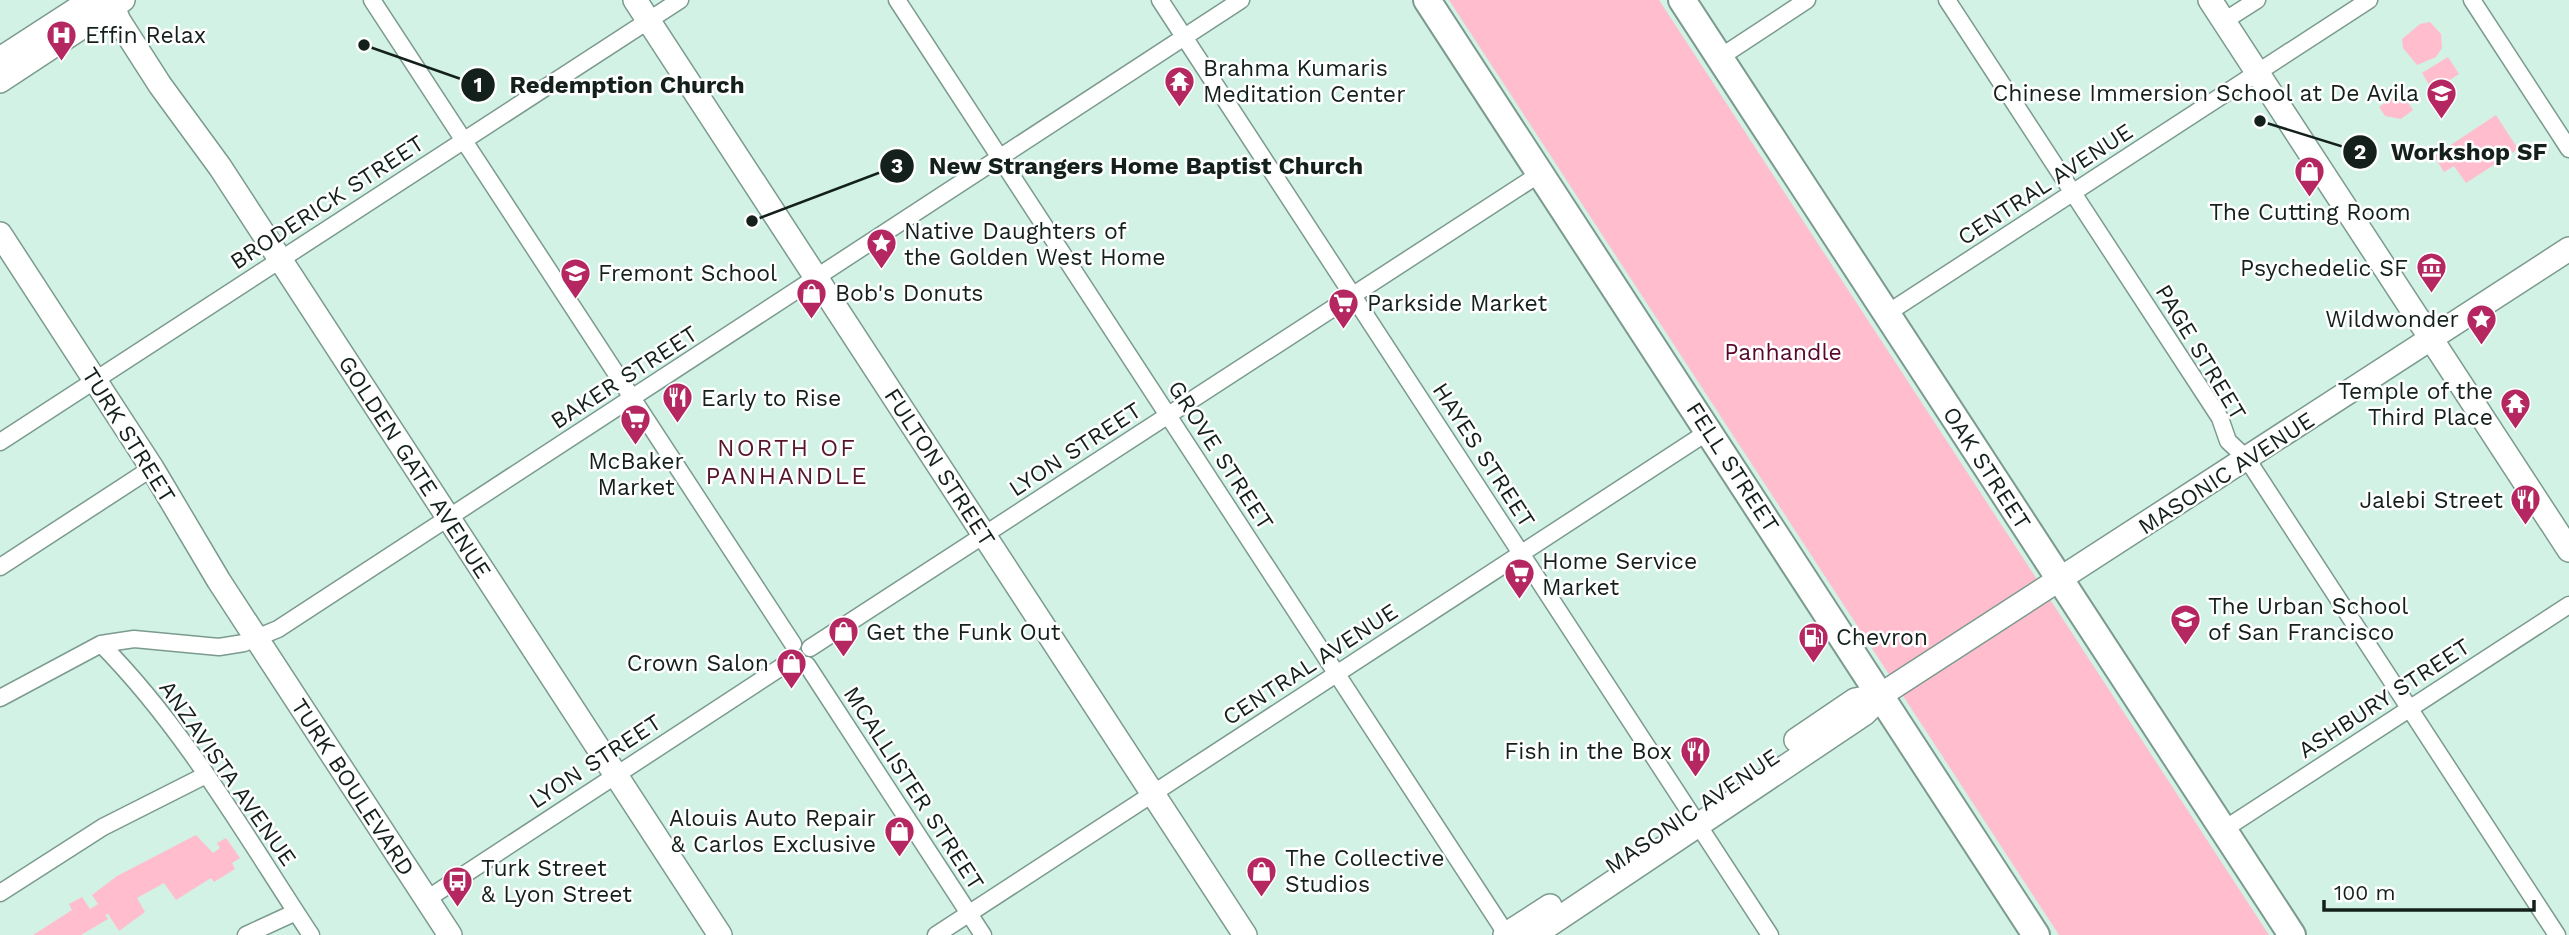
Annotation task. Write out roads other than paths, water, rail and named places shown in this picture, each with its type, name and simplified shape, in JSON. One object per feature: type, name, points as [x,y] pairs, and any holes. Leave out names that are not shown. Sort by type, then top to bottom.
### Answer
[{"type":"main road","name":"FELL STREET","points":[[1427,0],[2036,935]]},
{"type":"main road","name":"OAK STREET","points":[[1682,0],[2292,935]]},
{"type":"street","points":[[0,59],[91,0]]},
{"type":"street","points":[[372,0],[793,644]]},
{"type":"street","name":"FULTON STREET","points":[[635,0],[1245,935]]},
{"type":"street","name":"BRODERICK STREET","points":[[0,442],[680,0]]},
{"type":"street","name":"GROVE STREET","points":[[897,0],[1506,935]]},
{"type":"street","name":"HAYES STREET","points":[[1160,0],[1770,935]]},
{"type":"street","name":"BAKER STREET","points":[[0,698],[101,644],[134,639],[219,647],[256,638],[278,629],[1241,0]]},
{"type":"street","points":[[1719,58],[1807,0]]},
{"type":"street","name":"PAGE STREET","points":[[1947,0],[2220,418],[2228,441],[2247,459],[2557,935]]},
{"type":"street","points":[[2210,0],[2569,550]]},
{"type":"street","points":[[2224,22],[2256,0]]},
{"type":"street","name":"CENTRAL AVENUE","points":[[1886,314],[2369,0]]},
{"type":"street","points":[[2472,0],[2569,149]]},
{"type":"street","points":[[0,80],[116,2]]},
{"type":"street","name":"GOLDEN GATE AVENUE","points":[[116,2],[119,21],[160,85],[220,167],[720,935]]},
{"type":"street","name":"LYON STREET","points":[[810,648],[1541,173]]},
{"type":"street","name":"TURK STREET","points":[[0,234],[152,468],[191,537],[256,638]]},
{"type":"street","name":"MASONIC AVENUE","points":[[1506,935],[1864,714],[1881,695],[2061,581],[2569,249]]},
{"type":"street","name":"CENTRAL AVENUE","points":[[936,935],[1709,431]]},
{"type":"street","points":[[0,567],[152,468]]},
{"type":"street","name":"ASHBURY STREET","points":[[2223,830],[2569,605]]},
{"type":"street","name":"TURK BOULEVARD","points":[[256,638],[450,935]]},
{"type":"street","points":[[802,643],[810,648],[812,657],[807,665],[797,667],[789,662],[788,652],[793,644],[802,643]]},
{"type":"street","name":"ANZAVISTA AVENUE","points":[[101,644],[162,713],[206,775],[310,935]]},
{"type":"street","name":"LYON STREET","points":[[427,899],[789,662]]},
{"type":"street","name":"MCALLISTER STREET","points":[[807,665],[983,935]]},
{"type":"street","points":[[0,893],[103,827],[206,775]]},
{"type":"street","name":"MASONIC AVENUE","points":[[1534,935],[1694,820]]},
{"type":"street","points":[[246,935],[296,912]]},
{"type":"place","name":"Redemption Church","points":[[364,45]]},
{"type":"place","name":"Effin Relax","points":[[62,62]]},
{"type":"place","name":"Brahma Kumaris Meditation Center","points":[[1180,108]]},
{"type":"place","name":"Chinese Immersion School at De Avila","points":[[2442,120]]},
{"type":"place","name":"Workshop SF","points":[[2260,121]]},
{"type":"place","name":"The Cutting Room","points":[[2310,198]]},
{"type":"place","name":"New Strangers Home Baptist Church","points":[[752,221]]},
{"type":"place","name":"Native Daughters of the Golden West Home","points":[[881,271]]},
{"type":"place","name":"Psychedelic SF","points":[[2431,295]]},
{"type":"place","name":"Fremont School","points":[[575,300]]},
{"type":"place","name":"Bob's Donuts","points":[[812,320]]},
{"type":"place","name":"Parkside Market","points":[[1344,330]]},
{"type":"place","name":"Wildwonder","points":[[2482,346]]},
{"type":"place","name":"Early to Rise","points":[[678,425]]},
{"type":"place","name":"Temple of the Third Place","points":[[2516,431]]},
{"type":"place","name":"McBaker Market","points":[[636,447]]},
{"type":"place","name":"Jalebi Street","points":[[2526,527]]},
{"type":"place","name":"Home Service Market","points":[[1519,601]]},
{"type":"place","name":"The Urban School of San Francisco","points":[[2185,646]]},
{"type":"place","name":"Get the Funk Out","points":[[843,659]]},
{"type":"place","name":"Chevron","points":[[1813,664]]},
{"type":"place","name":"Crown Salon","points":[[792,690]]},
{"type":"place","name":"Fish in the Box","points":[[1695,778]]},
{"type":"place","name":"Alouis Auto Repair & Carlos Exclusive","points":[[899,858]]},
{"type":"place","name":"The Collective Studios","points":[[1262,898]]},
{"type":"place","name":"Turk Street & Lyon Street","points":[[458,908]]},
{"type":"district","name":"NORTH OF PANHANDLE","points":[[787,462]]},
{"type":"park label","name":"Panhandle","points":[[1783,352]]}]
